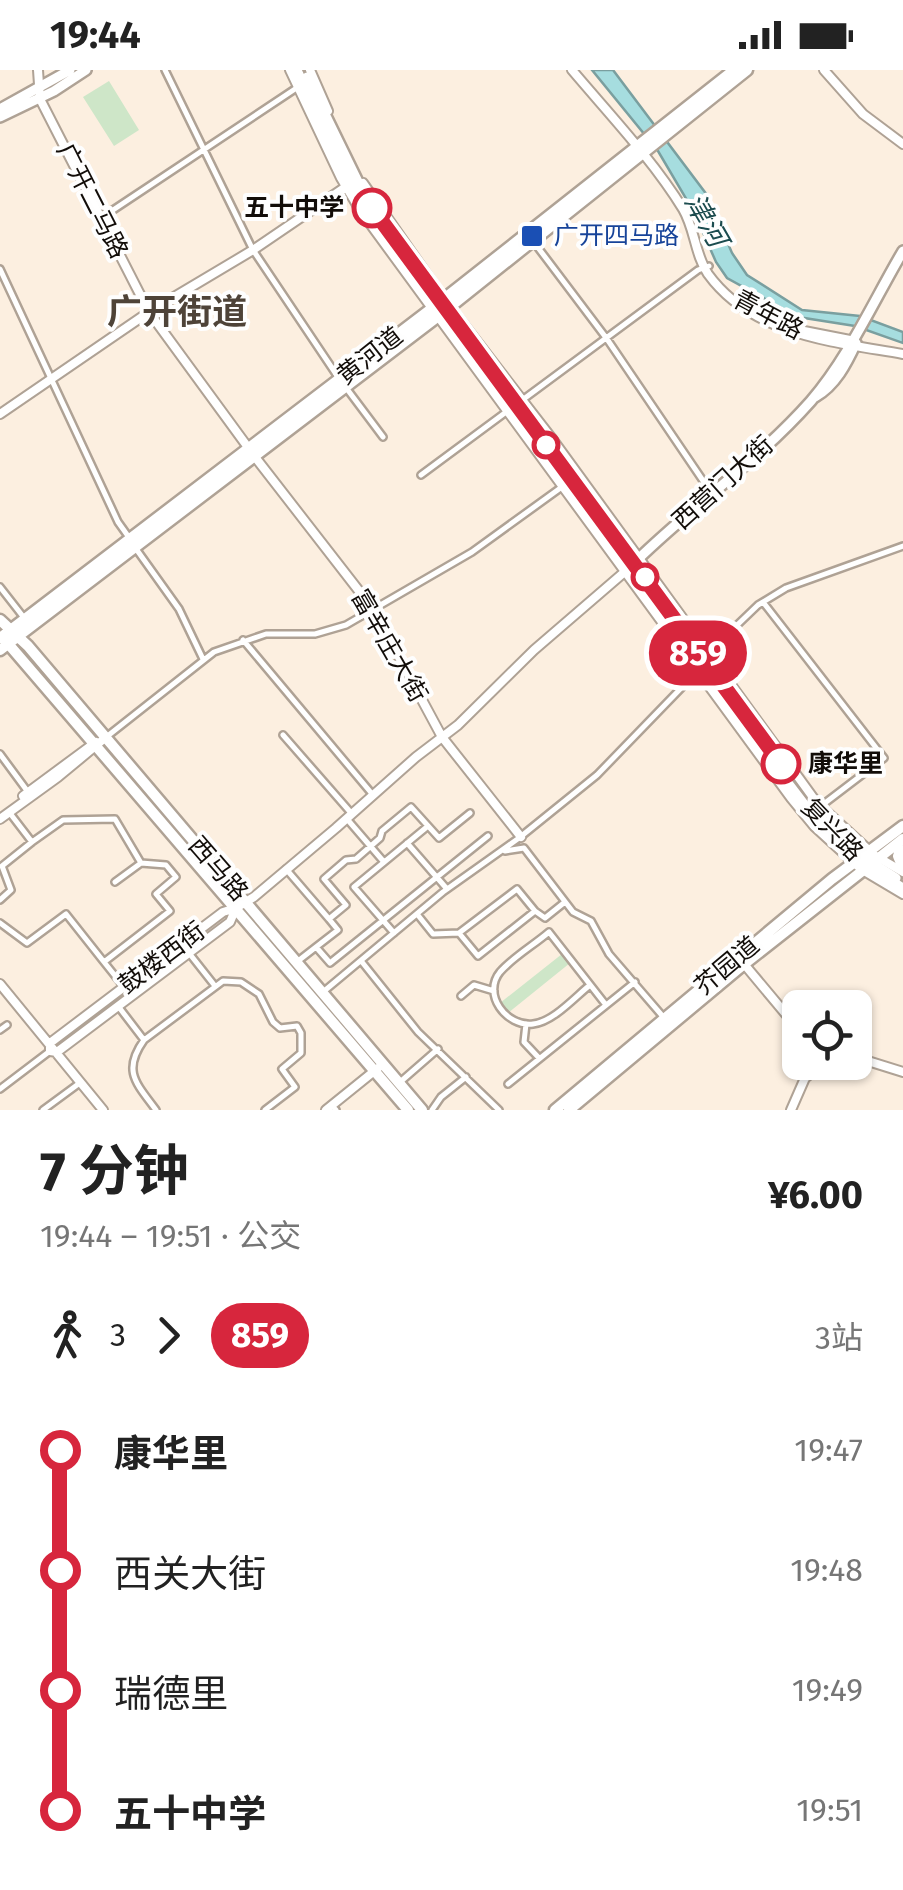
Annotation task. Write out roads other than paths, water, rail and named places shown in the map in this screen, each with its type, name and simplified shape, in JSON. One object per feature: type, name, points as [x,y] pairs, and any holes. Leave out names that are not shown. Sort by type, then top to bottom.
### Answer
[{"type":"main road","points":[[0,109],[40,94],[70,70]]},
{"type":"main road","points":[[0,117],[86,70]]},
{"type":"main road","points":[[300,70],[353,183],[440,308],[633,564]]},
{"type":"main road","name":"黄河道","points":[[6,638],[440,308],[734,70]]},
{"type":"main road","name":"黄河道","points":[[663,131],[747,70]]},
{"type":"main road","name":"黄河道","points":[[440,308],[533,241],[643,147]]},
{"type":"main road","name":"西营门大街","points":[[633,564],[813,398],[854,341],[903,254]]},
{"type":"main road","name":"黄河道","points":[[6,638],[25,619],[134,544]]},
{"type":"main road","name":"复兴路","points":[[633,564],[808,808],[864,860],[903,888]]},
{"type":"main road","name":"西马路","points":[[0,620],[6,638],[380,1070],[399,1083],[422,1110]]},
{"type":"main road","name":"复兴路","points":[[701,661],[816,809],[864,860]]},
{"type":"main road","points":[[808,808],[814,826]]},
{"type":"main road","name":"芥园道","points":[[555,1110],[744,964],[903,826]]},
{"type":"main road","points":[[903,841],[898,856],[903,870]]},
{"type":"main road","name":"芥园道","points":[[569,1110],[667,1022],[864,860],[903,841]]},
{"type":"main road","name":"西马路","points":[[241,905],[323,992],[408,1110]]},
{"type":"street","points":[[38,70],[40,94]]},
{"type":"street","points":[[165,70],[253,250],[383,437]]},
{"type":"street","points":[[0,414],[149,312],[253,250],[353,183],[298,87],[300,70]]},
{"type":"street","name":"青年路","points":[[575,70],[643,147],[684,211],[706,267],[727,288],[753,307],[804,331],[903,352]]},
{"type":"street","points":[[824,70],[863,114],[903,144]]},
{"type":"street","points":[[101,218],[298,87]]},
{"type":"street","name":"广开二马路","points":[[40,94],[149,312],[252,453]]},
{"type":"street","points":[[533,241],[607,339],[712,494]]},
{"type":"street","points":[[421,474],[706,267]]},
{"type":"street","points":[[0,269],[118,522],[179,609],[203,659]]},
{"type":"street","name":"富辛庄大街","points":[[252,453],[374,609],[442,737],[521,836]]},
{"type":"street","points":[[3,815],[203,659],[242,639],[332,631],[472,552],[570,481]]},
{"type":"street","points":[[323,992],[447,889],[597,774],[687,682],[701,661],[763,602],[786,588],[903,546]]},
{"type":"street","points":[[633,564],[701,661],[864,860]]},
{"type":"street","points":[[633,564],[701,661],[741,733],[814,826],[864,860],[903,870]]},
{"type":"street","points":[[241,905],[442,737],[633,564]]},
{"type":"street","points":[[0,587],[25,619]]},
{"type":"street","points":[[763,602],[884,758],[820,806]]},
{"type":"street","points":[[242,639],[373,795]]},
{"type":"street","points":[[283,734],[384,862]]},
{"type":"street","points":[[3,815],[28,792],[99,742]]},
{"type":"street","points":[[0,754],[28,792]]},
{"type":"street","points":[[329,919],[346,905],[324,879],[371,846],[382,830],[411,808],[439,838],[470,812]]},
{"type":"street","points":[[3,815],[32,842]]},
{"type":"street","points":[[0,900],[11,890],[2,866],[62,820],[115,819],[141,863]]},
{"type":"street","points":[[394,933],[354,887],[428,826]]},
{"type":"street","points":[[316,947],[330,963],[488,836]]},
{"type":"street","points":[[407,843],[447,889]]},
{"type":"street","points":[[500,852],[524,848],[573,912],[591,920],[609,954],[667,1022]]},
{"type":"street","points":[[104,962],[170,911],[156,894],[176,877],[166,865],[141,863],[116,882]]},
{"type":"street","points":[[286,870],[338,930],[297,962]]},
{"type":"street","points":[[417,914],[433,934],[460,934],[517,889],[534,911],[545,918],[565,902]]},
{"type":"street","name":"鼓楼西街","points":[[52,1049],[118,1006],[230,922],[241,905]]},
{"type":"street","name":"鼓楼西街","points":[[0,1089],[222,912],[241,905]]},
{"type":"street","points":[[460,934],[478,956],[534,911]]},
{"type":"street","points":[[0,923],[27,943],[66,914],[124,987]]},
{"type":"street","points":[[590,985],[547,1019],[526,1024],[505,1014],[494,991],[500,972],[549,932],[606,1005]]},
{"type":"street","points":[[188,953],[215,986]]},
{"type":"street","points":[[361,961],[418,1032],[498,1110]]},
{"type":"street","points":[[744,964],[782,1009]]},
{"type":"street","points":[[156,1110],[133,1078],[133,1056],[144,1040],[224,981],[241,982],[258,994],[272,1022],[280,1028],[297,1026],[301,1033],[300,1053],[282,1069],[295,1087],[265,1110]]},
{"type":"street","points":[[508,1084],[635,982]]},
{"type":"street","points":[[460,996],[474,985],[494,991]]},
{"type":"street","points":[[0,987],[100,1110]]},
{"type":"street","points":[[118,1006],[144,1040]]},
{"type":"street","points":[[526,1024],[524,1042],[538,1058]]},
{"type":"street","points":[[0,1030],[7,1025]]},
{"type":"street","points":[[52,1049],[76,1085],[100,1110]]},
{"type":"street","points":[[399,1083],[438,1049]]},
{"type":"street","points":[[872,1060],[903,1072]]},
{"type":"street","points":[[335,1110],[380,1070]]},
{"type":"street","points":[[326,1110],[380,1070]]},
{"type":"street","points":[[432,1110],[441,1097],[466,1077]]},
{"type":"street","points":[[791,1110],[805,1080]]},
{"type":"street","points":[[43,1110],[76,1085]]},
{"type":"water","name":"津河","points":[[592,70],[613,70],[707,195],[732,253],[747,275],[802,310],[860,316],[903,332],[903,343],[855,326],[798,317],[727,278],[658,151]]},
{"type":"place","name":"五十中学","points":[[372,208]]},
{"type":"place","name":"广开四马路","points":[[532,236]]},
{"type":"place","name":"康华里","points":[[781,764]]},
{"type":"district","name":"广开街道","points":[[177,312]]}]
